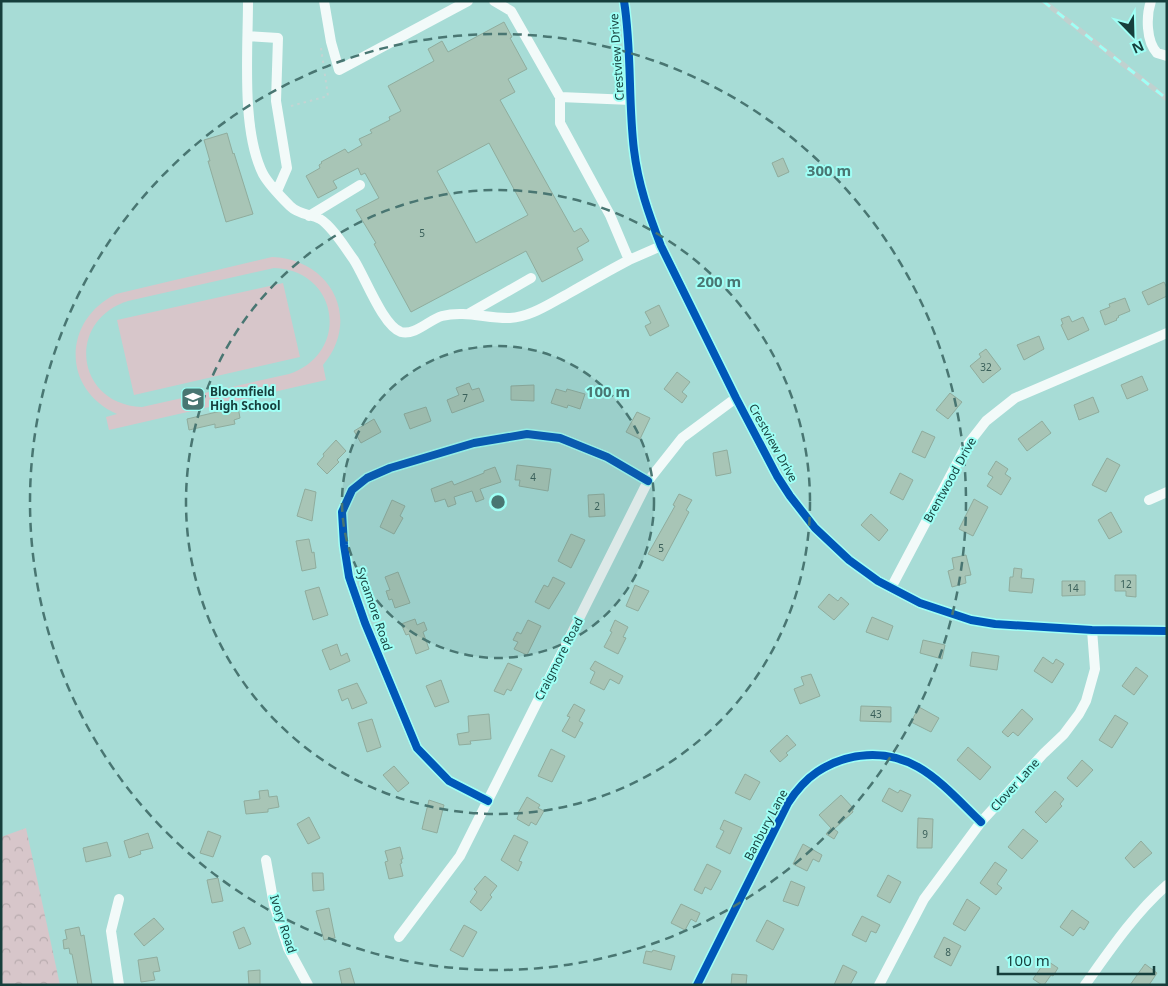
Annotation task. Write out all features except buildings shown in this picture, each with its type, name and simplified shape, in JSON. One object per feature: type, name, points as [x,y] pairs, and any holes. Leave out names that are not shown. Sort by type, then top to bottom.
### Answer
[{"type":"street","points":[[248,1],[248,105],[256,154],[263,175],[291,207],[317,218],[327,225],[354,260],[386,320],[398,331],[410,332],[433,319],[443,316],[468,314],[511,318],[536,310],[629,260],[661,246]]},
{"type":"street","points":[[324,1],[338,70],[468,1]]},
{"type":"street","points":[[494,1],[511,11],[560,97],[560,123],[610,216],[629,260]]},
{"type":"street","name":"Crestview Drive","points":[[624,1],[636,168],[641,191],[661,246],[736,398],[777,476],[804,516],[849,560],[878,581],[920,603],[971,620],[995,624],[1092,630],[1167,631]]},
{"type":"street","points":[[1151,1],[1150,42],[1157,53],[1167,56]]},
{"type":"street","points":[[248,36],[278,38],[276,101],[287,168],[277,191]]},
{"type":"street","points":[[560,97],[631,100]]},
{"type":"street","points":[[309,216],[360,185]]},
{"type":"street","points":[[468,314],[531,278]]},
{"type":"street","name":"Brentwood Drive","points":[[891,588],[965,448],[986,421],[1015,398],[1167,333]]},
{"type":"street","name":"Craigmore Road","points":[[399,937],[460,856],[648,481],[682,438],[736,398]]},
{"type":"street","name":"Sycamore Road","points":[[488,801],[449,781],[417,748],[365,623],[349,577],[344,545],[342,512],[352,490],[367,478],[390,468],[474,444],[527,434],[560,438],[607,457],[648,481]]},
{"type":"street","points":[[1149,500],[1167,492]]},
{"type":"street","name":"Clover Lane","points":[[879,985],[924,899],[981,822],[1044,753],[1064,734],[1080,714],[1088,694],[1094,670],[1092,630]]},
{"type":"street","name":"Banbury Lane","points":[[697,985],[788,802],[799,787],[815,773],[832,763],[865,755],[882,755],[902,760],[918,767],[931,776],[981,822]]},
{"type":"street","name":"Ivory Road","points":[[266,860],[274,905],[288,948],[308,985]]},
{"type":"street","points":[[1085,985],[1114,944],[1156,895],[1167,885]]},
{"type":"street","points":[[119,899],[111,931],[119,985]]},
{"type":"path","points":[[291,106],[328,96],[320,39]]},
{"type":"green space","points":[[272,257],[293,260],[310,268],[324,280],[334,294],[340,311],[340,329],[334,347],[323,365],[326,380],[109,430],[106,417],[117,414],[99,403],[86,388],[78,372],[76,354],[78,337],[86,320],[99,306],[116,294]],"holes":[[[274,268],[296,272],[312,282],[324,297],[329,314],[329,332],[322,349],[309,363],[289,374],[142,407],[120,403],[103,392],[92,378],[87,361],[87,343],[94,326],[108,311],[128,301]]]},
{"type":"green space","points":[[283,283],[300,357],[134,395],[117,320]]},
{"type":"green space","points":[[26,828],[60,985],[1,985],[1,837]]},
{"type":"railway","points":[[1043,1],[1167,99]]},
{"type":"cycle path","points":[[624,1],[628,38],[634,150],[641,187],[652,223],[661,246],[736,398],[777,476],[815,528],[849,560],[878,581],[920,603],[971,620],[995,624],[1092,630],[1167,631]]},
{"type":"cycle path","points":[[488,801],[449,781],[417,748],[365,623],[349,577],[344,545],[342,512],[352,490],[367,478],[390,468],[474,443],[527,434],[560,438],[607,457],[648,481]]},
{"type":"cycle path","points":[[697,985],[788,803],[809,779],[829,765],[841,760],[867,755],[880,755],[906,761],[927,772],[981,822]]},
{"type":"place","name":"Bloomfield High School","points":[[193,399]]}]
